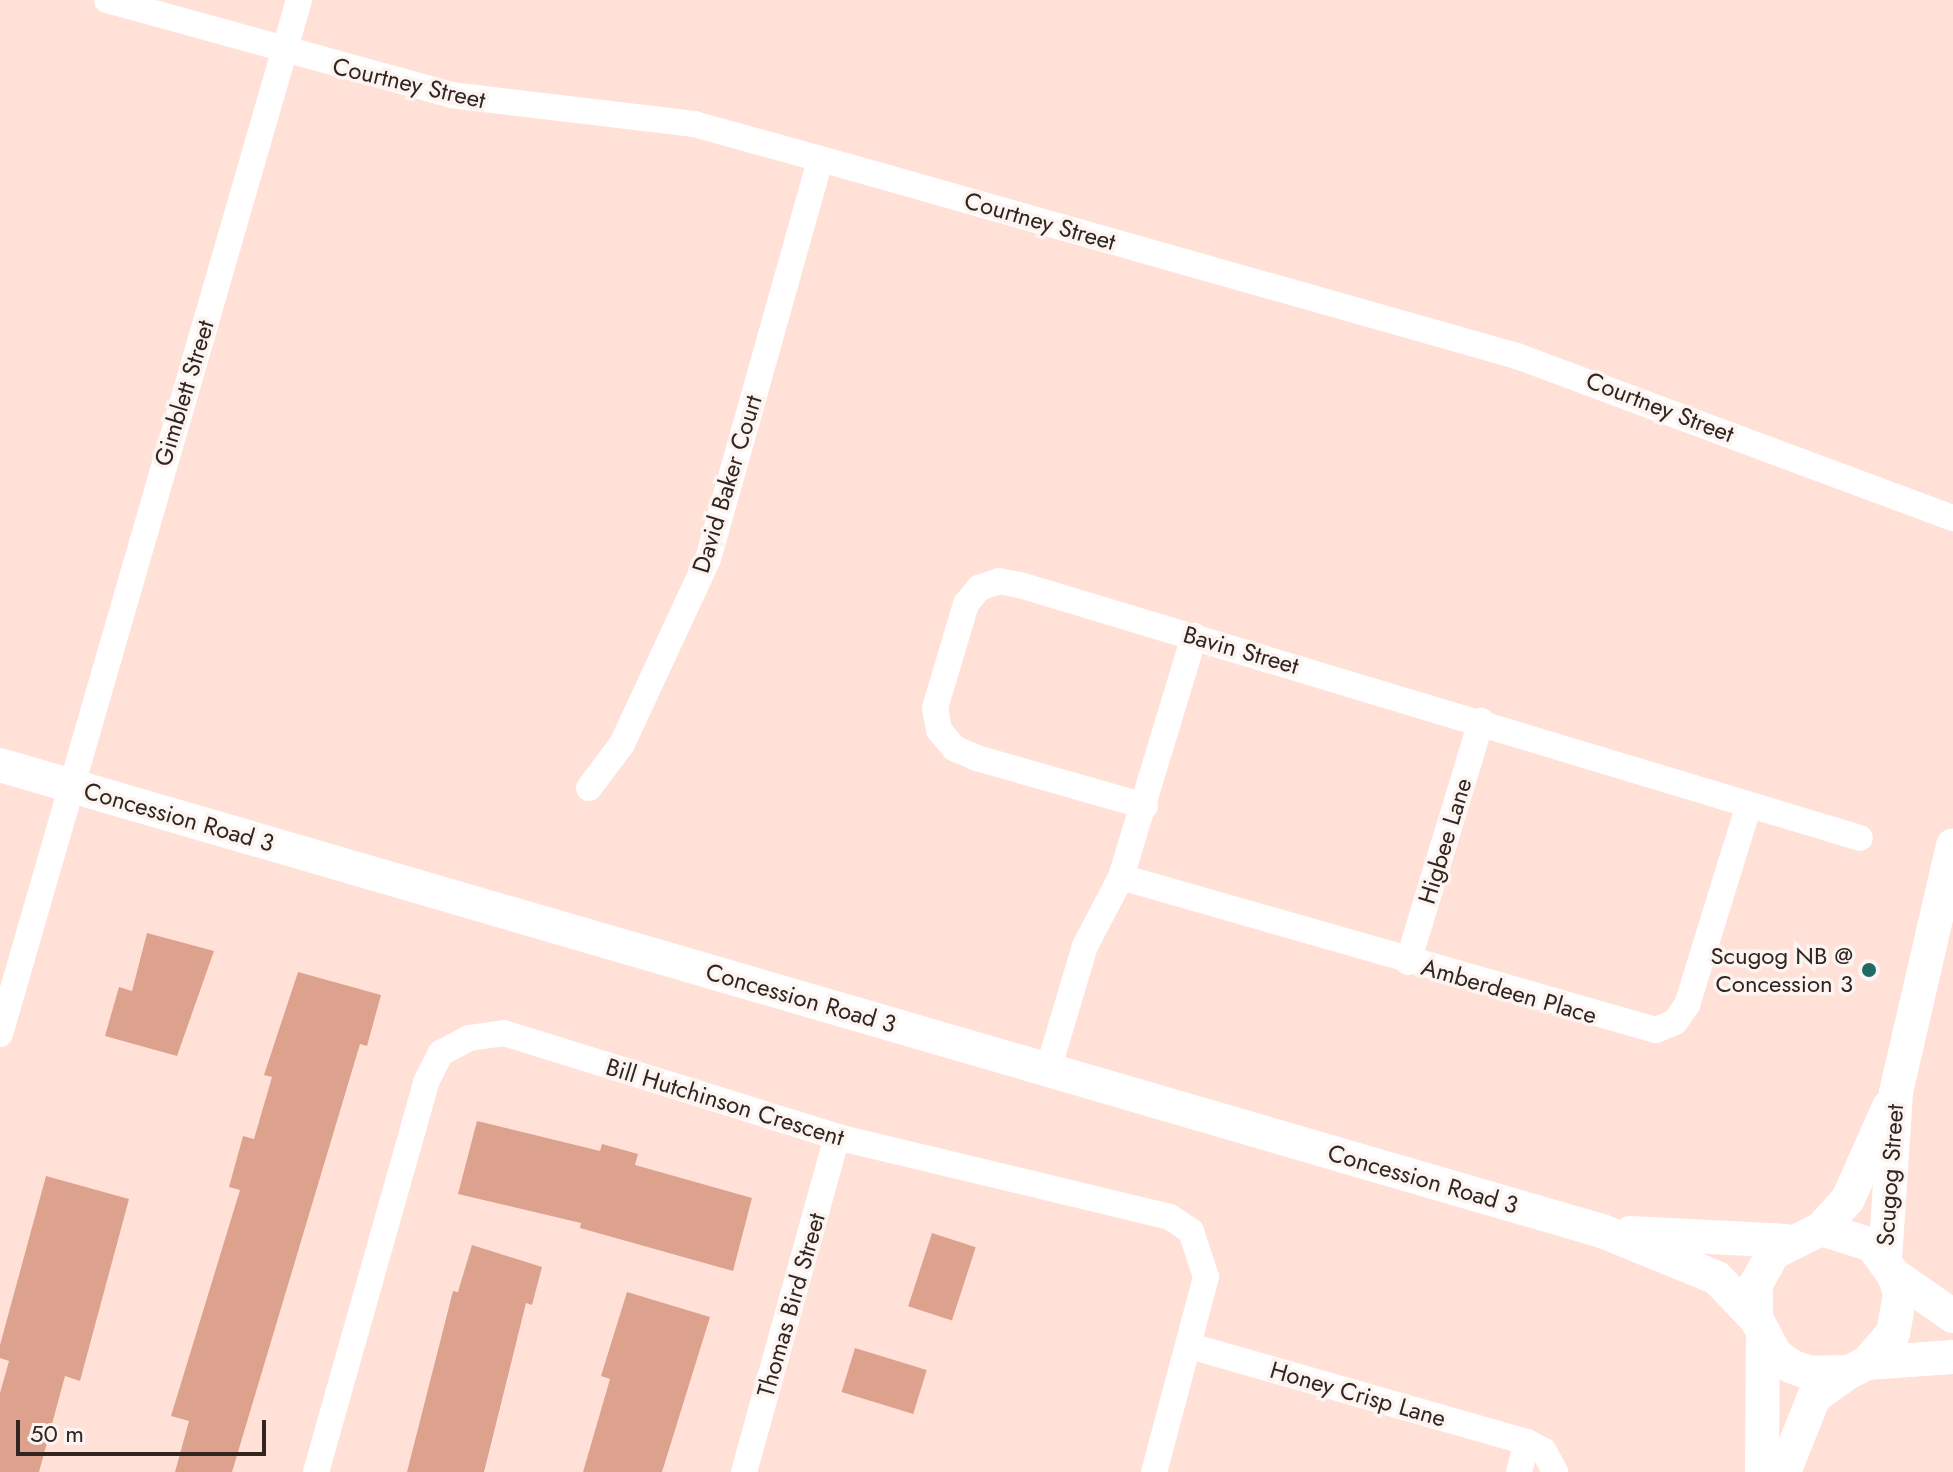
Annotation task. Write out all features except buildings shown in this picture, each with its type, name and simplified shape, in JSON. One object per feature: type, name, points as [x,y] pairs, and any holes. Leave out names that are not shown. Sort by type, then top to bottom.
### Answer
[{"type":"street","name":"Courtney Street","points":[[107,0],[285,52],[451,95],[694,124],[1517,356],[1953,518]]},
{"type":"street","name":"Gimblett Street","points":[[0,1034],[68,785],[299,0]]},
{"type":"street","name":"David Baker Court","points":[[589,788],[622,744],[708,559],[820,161]]},
{"type":"street","name":"Bavin Street","points":[[1145,806],[954,748],[939,730],[935,708],[966,604],[979,588],[999,581],[1194,636],[1860,838]]},
{"type":"street","points":[[1048,1070],[1085,946],[1121,877],[1145,806],[1194,636]]},
{"type":"street","name":"Higbee Lane","points":[[1408,962],[1481,721]]},
{"type":"street","name":"Concession Road 3","points":[[0,765],[1602,1231],[1717,1278],[1760,1329]]},
{"type":"street","name":"Amberdeen Place","points":[[1121,877],[1633,1028],[1656,1030],[1675,1022],[1687,1005],[1749,805]]},
{"type":"street","name":"Scugog Street","points":[[1890,1267],[1896,1092],[1953,846]]},
{"type":"street","name":"Bill Hutchinson Crescent","points":[[316,1472],[415,1112],[441,1053],[469,1038],[504,1033],[837,1137],[1170,1217],[1191,1231],[1202,1251],[1206,1277],[1154,1472]]},
{"type":"street","name":"Scugog Street","points":[[1821,1229],[1848,1199],[1896,1092]]},
{"type":"street","name":"Thomas Bird Street","points":[[744,1472],[837,1137]]},
{"type":"street","points":[[1762,1472],[1760,1329],[1763,1267],[1786,1241],[1821,1229],[1857,1236],[1890,1267],[1953,1316]]},
{"type":"street","name":"Concession Road 3","points":[[1602,1231],[1786,1241]]},
{"type":"street","points":[[1784,1472],[1814,1397],[1858,1367],[1893,1333],[1900,1294],[1890,1267]]},
{"type":"street","points":[[1760,1329],[1801,1370],[1953,1357]]},
{"type":"street","name":"Honey Crisp Lane","points":[[1190,1346],[1527,1442],[1544,1451],[1555,1472]]},
{"type":"street","points":[[1519,1472],[1527,1442]]},
{"type":"place","name":"Scugog NB @ Concession 3","points":[[1869,970]]}]
